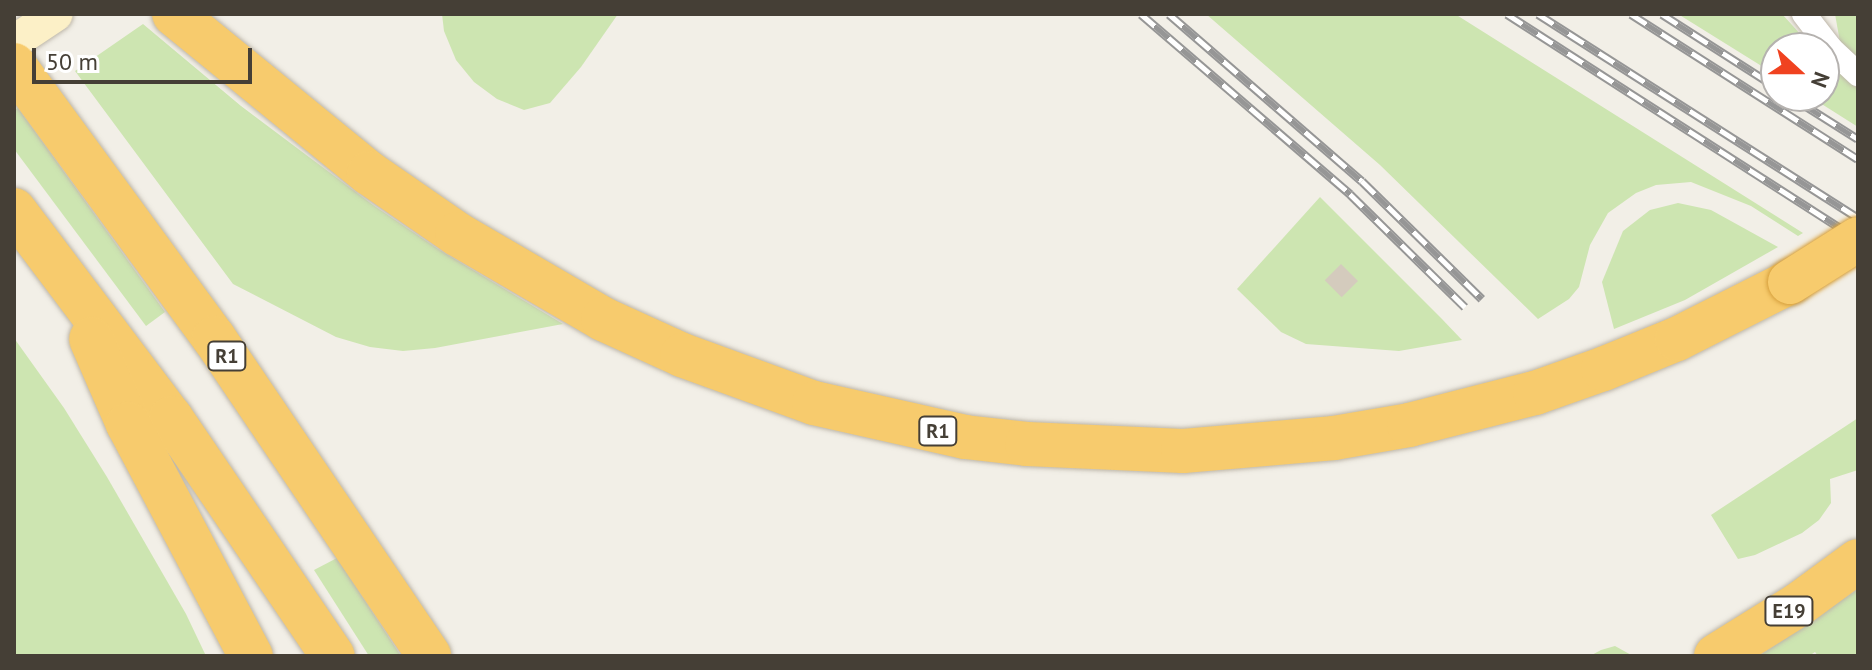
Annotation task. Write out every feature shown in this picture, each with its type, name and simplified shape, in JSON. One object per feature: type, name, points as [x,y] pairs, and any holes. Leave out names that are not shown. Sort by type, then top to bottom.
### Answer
[{"type":"highway","name":"R1","points":[[174,14],[369,173],[457,234],[603,319],[682,355],[787,394],[886,421],[965,437],[1027,444],[1183,451],[1334,438],[1409,425],[1535,393],[1677,339],[1790,282],[1858,239]]},
{"type":"highway","name":"R1","points":[[14,65],[214,338],[429,656]]},
{"type":"highway","points":[[14,210],[171,418],[333,656]]},
{"type":"highway","points":[[62,271],[128,424],[251,656]]},
{"type":"highway","name":"E19","points":[[1716,656],[1798,605],[1858,561]]},
{"type":"street","points":[[14,42],[56,14]]},
{"type":"street","points":[[1804,14],[1831,49],[1858,74]]},
{"type":"green space","points":[[442,14],[618,14],[581,67],[550,103],[524,110],[497,99],[474,82],[456,60],[444,31]]},
{"type":"green space","points":[[1206,14],[1455,14],[1803,233],[1798,236],[1751,206],[1691,182],[1656,185],[1636,193],[1608,213],[1590,245],[1579,287],[1569,299],[1538,319],[1380,165]]},
{"type":"green space","points":[[1678,14],[1782,14],[1798,32],[1760,32],[1760,65]]},
{"type":"green space","points":[[1835,14],[1858,14],[1858,58],[1840,42]]},
{"type":"green space","points":[[143,24],[241,106],[373,205],[438,249],[563,324],[435,348],[403,351],[370,347],[336,337],[233,284],[75,71]]},
{"type":"green space","points":[[1840,73],[1858,89],[1858,127],[1834,112],[1840,112]]},
{"type":"green space","points":[[18,108],[165,312],[146,326],[14,149],[14,110]]},
{"type":"green space","points":[[1320,197],[1462,340],[1399,351],[1306,344],[1281,332],[1237,289]]},
{"type":"green space","points":[[1678,203],[1711,210],[1778,247],[1685,300],[1614,329],[1602,282],[1623,231],[1650,210]]},
{"type":"green space","points":[[14,338],[64,408],[107,477],[186,614],[206,656],[14,656]]},
{"type":"green space","points":[[1858,418],[1858,470],[1830,479],[1831,503],[1819,520],[1802,533],[1755,555],[1738,559],[1711,515]]},
{"type":"green space","points":[[337,558],[401,656],[369,656],[314,570]]},
{"type":"green space","points":[[1858,589],[1858,656],[1818,656],[1815,652],[1809,656],[1759,656]]},
{"type":"green space","points":[[1615,646],[1633,656],[1590,656],[1601,650]]},
{"type":"building","points":[[1341,264],[1358,281],[1342,297],[1325,280]]},
{"type":"railway","points":[[1141,14],[1350,194],[1465,307]]},
{"type":"railway","points":[[1169,14],[1362,181],[1482,299]]},
{"type":"railway","points":[[1507,14],[1858,239]]},
{"type":"railway","points":[[1538,14],[1858,218]]},
{"type":"railway","points":[[1631,14],[1858,159]]},
{"type":"railway","points":[[1662,14],[1760,77]]},
{"type":"railway","points":[[1815,112],[1858,139]]}]
